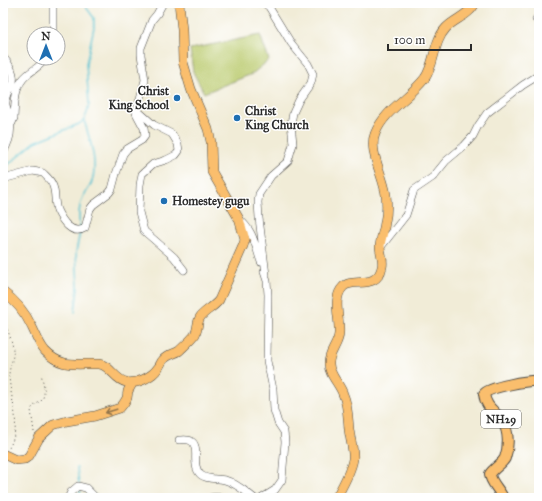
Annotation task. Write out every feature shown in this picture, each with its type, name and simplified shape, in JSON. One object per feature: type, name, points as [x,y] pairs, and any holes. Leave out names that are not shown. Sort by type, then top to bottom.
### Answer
[{"type":"highway","name":"NH29","points":[[503,498],[490,478],[490,474],[492,470],[504,459],[507,433],[502,421],[490,409],[484,394],[488,390],[515,382],[539,380]]},
{"type":"main road","points":[[3,292],[22,309],[39,342],[44,350],[51,356],[64,363],[72,365],[101,364],[126,382],[146,379],[158,369],[163,360],[180,350],[197,331],[198,320],[219,300],[243,246],[244,240],[239,219],[212,172],[211,142],[208,129],[191,89],[183,62],[179,3]]},
{"type":"main road","points":[[336,498],[353,460],[348,412],[343,394],[332,375],[328,364],[339,335],[337,305],[338,293],[344,285],[364,283],[376,278],[379,275],[382,266],[380,248],[381,236],[385,222],[386,201],[384,186],[375,158],[373,143],[374,134],[382,121],[408,97],[426,77],[435,50],[445,29],[474,7],[475,3]]},
{"type":"main road","points":[[4,455],[16,460],[26,460],[36,440],[57,423],[95,416],[120,408],[127,398],[128,391],[133,382]]},
{"type":"street","points":[[53,3],[53,26]]},
{"type":"street","points":[[3,179],[33,172],[44,173],[53,187],[55,202],[60,214],[70,228],[80,231],[85,228],[90,209],[112,189],[123,154],[127,148],[142,140],[145,136],[144,128],[137,116],[136,108],[145,80],[141,48],[152,20],[163,3]]},
{"type":"street","points":[[262,498],[275,490],[282,480],[285,442],[284,432],[278,423],[274,410],[273,389],[266,360],[268,295],[258,202],[259,194],[271,176],[288,161],[293,144],[291,132],[293,113],[299,100],[311,83],[313,74],[308,64],[291,43],[269,8],[264,3]]},
{"type":"street","points":[[3,57],[12,71],[13,81],[8,93],[6,105],[10,126],[9,140],[4,151]]},
{"type":"street","points":[[10,126],[14,118],[18,86],[27,75],[39,66]]},
{"type":"street","points":[[380,248],[406,215],[414,190],[433,177],[446,161],[469,140],[487,113],[523,85],[539,75]]},
{"type":"street","points":[[136,108],[154,125],[172,134],[178,144],[179,151],[176,155],[152,164],[142,174],[140,185],[140,212],[144,231],[174,257],[184,270]]},
{"type":"street","points":[[3,132],[4,151]]},
{"type":"street","points":[[239,219],[250,229],[266,275]]},
{"type":"street","points":[[179,440],[189,440],[195,445],[196,467],[202,476],[226,480],[235,484],[254,498]]},
{"type":"street","points":[[68,498],[71,492],[78,486],[86,488],[96,498]]},
{"type":"street","points":[[209,498],[220,498]]},
{"type":"path","points":[[4,318],[14,352],[9,374],[10,392],[16,423],[13,440],[4,455]]},
{"type":"path","points":[[36,440],[31,410],[42,400],[44,393],[41,374]]},
{"type":"green space","points":[[260,35],[269,60],[252,74],[204,93],[193,72],[190,49]]},
{"type":"waterway","points":[[3,169],[35,142],[79,124],[84,120],[89,104],[86,64],[94,27],[94,18],[83,3]]},
{"type":"waterway","points":[[80,228],[80,207],[82,199],[91,184],[94,168],[93,152],[84,120]]},
{"type":"waterway","points":[[75,312],[78,287],[76,252],[80,232]]},
{"type":"waterway","points":[[77,468],[79,484]]},
{"type":"waterway","points":[[80,490],[81,498]]},
{"type":"place","name":"Christ King School","points":[[177,98]]},
{"type":"place","name":"Christ King Church","points":[[237,118]]},
{"type":"place","name":"Homestey gugu","points":[[164,201]]}]
